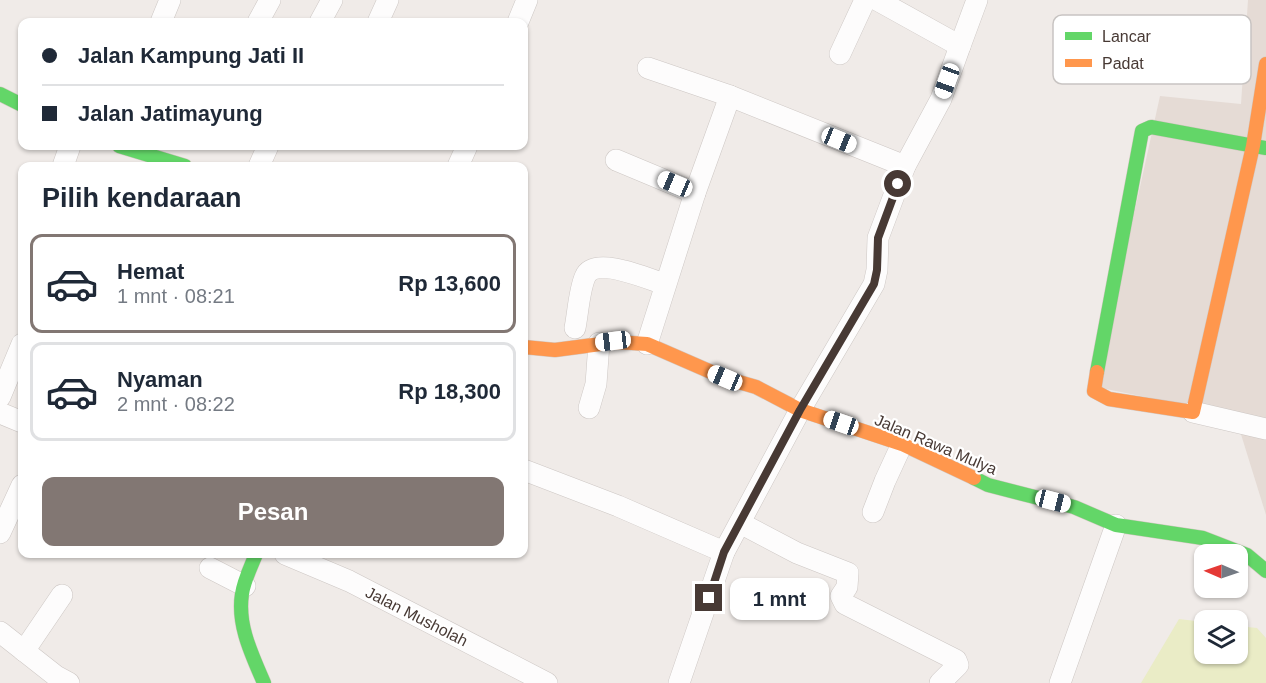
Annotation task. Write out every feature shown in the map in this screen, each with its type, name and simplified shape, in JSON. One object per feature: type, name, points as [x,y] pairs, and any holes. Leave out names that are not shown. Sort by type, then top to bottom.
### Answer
[{"type":"street","points":[[163,18],[170,0]]},
{"type":"street","points":[[260,18],[270,0]]},
{"type":"street","points":[[322,18],[332,0]]},
{"type":"street","points":[[380,18],[388,0]]},
{"type":"street","points":[[520,18],[527,0]]},
{"type":"street","points":[[840,54],[865,0]]},
{"type":"street","points":[[877,0],[960,46]]},
{"type":"street","points":[[679,683],[724,552],[800,410],[874,284],[878,238],[905,166],[941,99],[977,0]]},
{"type":"street","points":[[1193,412],[1259,147],[1266,64]]},
{"type":"street","points":[[648,69],[730,96],[905,166]]},
{"type":"street","points":[[0,94],[18,103]]},
{"type":"street","points":[[646,344],[664,284],[730,96]]},
{"type":"street","points":[[1259,147],[1151,127],[1145,129],[1141,134],[1094,391],[1109,399],[1193,412],[1266,429]]},
{"type":"street","points":[[128,150],[152,161]]},
{"type":"street","points":[[616,160],[695,193]]},
{"type":"street","points":[[575,328],[585,275],[594,268],[607,267],[664,284]]},
{"type":"street","name":"Jalan Rawa Mulya","points":[[528,348],[542,351],[558,350],[622,341],[646,344],[725,378],[756,387],[800,410],[902,444],[988,485],[1074,507],[1116,525],[1203,538],[1248,555],[1266,571]]},
{"type":"street","points":[[589,408],[596,384],[599,343]]},
{"type":"street","points":[[0,397],[18,354]]},
{"type":"street","points":[[0,413],[18,420]]},
{"type":"street","points":[[873,512],[902,444]]},
{"type":"street","points":[[528,472],[618,506],[724,552]]},
{"type":"street","points":[[0,533],[18,494]]},
{"type":"street","points":[[740,523],[797,553],[848,573],[847,587],[841,596],[845,604],[956,660],[958,665],[940,683]]},
{"type":"street","points":[[1060,683],[1116,525]]},
{"type":"street","points":[[255,558],[242,593],[242,623],[248,645],[264,683]]},
{"type":"street","name":"Jalan Musholah","points":[[295,558],[350,581],[547,683]]},
{"type":"street","points":[[210,568],[245,586]]},
{"type":"street","points":[[24,651],[62,595]]},
{"type":"street","points":[[0,632],[58,680]]},
{"type":"shaded area","points":[[1248,0],[1266,0],[1266,515],[1235,415],[1096,387],[1160,96],[1241,104],[1242,84],[1251,84],[1251,15],[1247,15]]},
{"type":"green space","points":[[1179,619],[1194,621],[1194,664],[1248,664],[1248,627],[1257,628],[1266,638],[1266,683],[1141,683]]},
{"type":"traffic: fast","points":[[0,94],[18,103]]},
{"type":"traffic: fast","points":[[1097,372],[1142,131],[1151,127],[1266,148]]},
{"type":"traffic: fast","points":[[132,150],[172,162]]},
{"type":"traffic: fast","points":[[974,478],[988,485],[1074,507],[1116,525],[1203,538],[1247,555],[1266,571]]},
{"type":"traffic: fast","points":[[254,558],[243,589],[241,606],[247,640],[264,683]]},
{"type":"traffic: slow","points":[[1097,372],[1094,391],[1109,399],[1193,412],[1253,146],[1266,64]]},
{"type":"traffic: slow","points":[[528,347],[555,350],[616,342],[647,344],[725,378],[756,387],[800,410],[902,444],[974,478]]},
{"type":"route","points":[[709,598],[724,552],[800,410],[874,284],[878,238],[898,184]]}]
